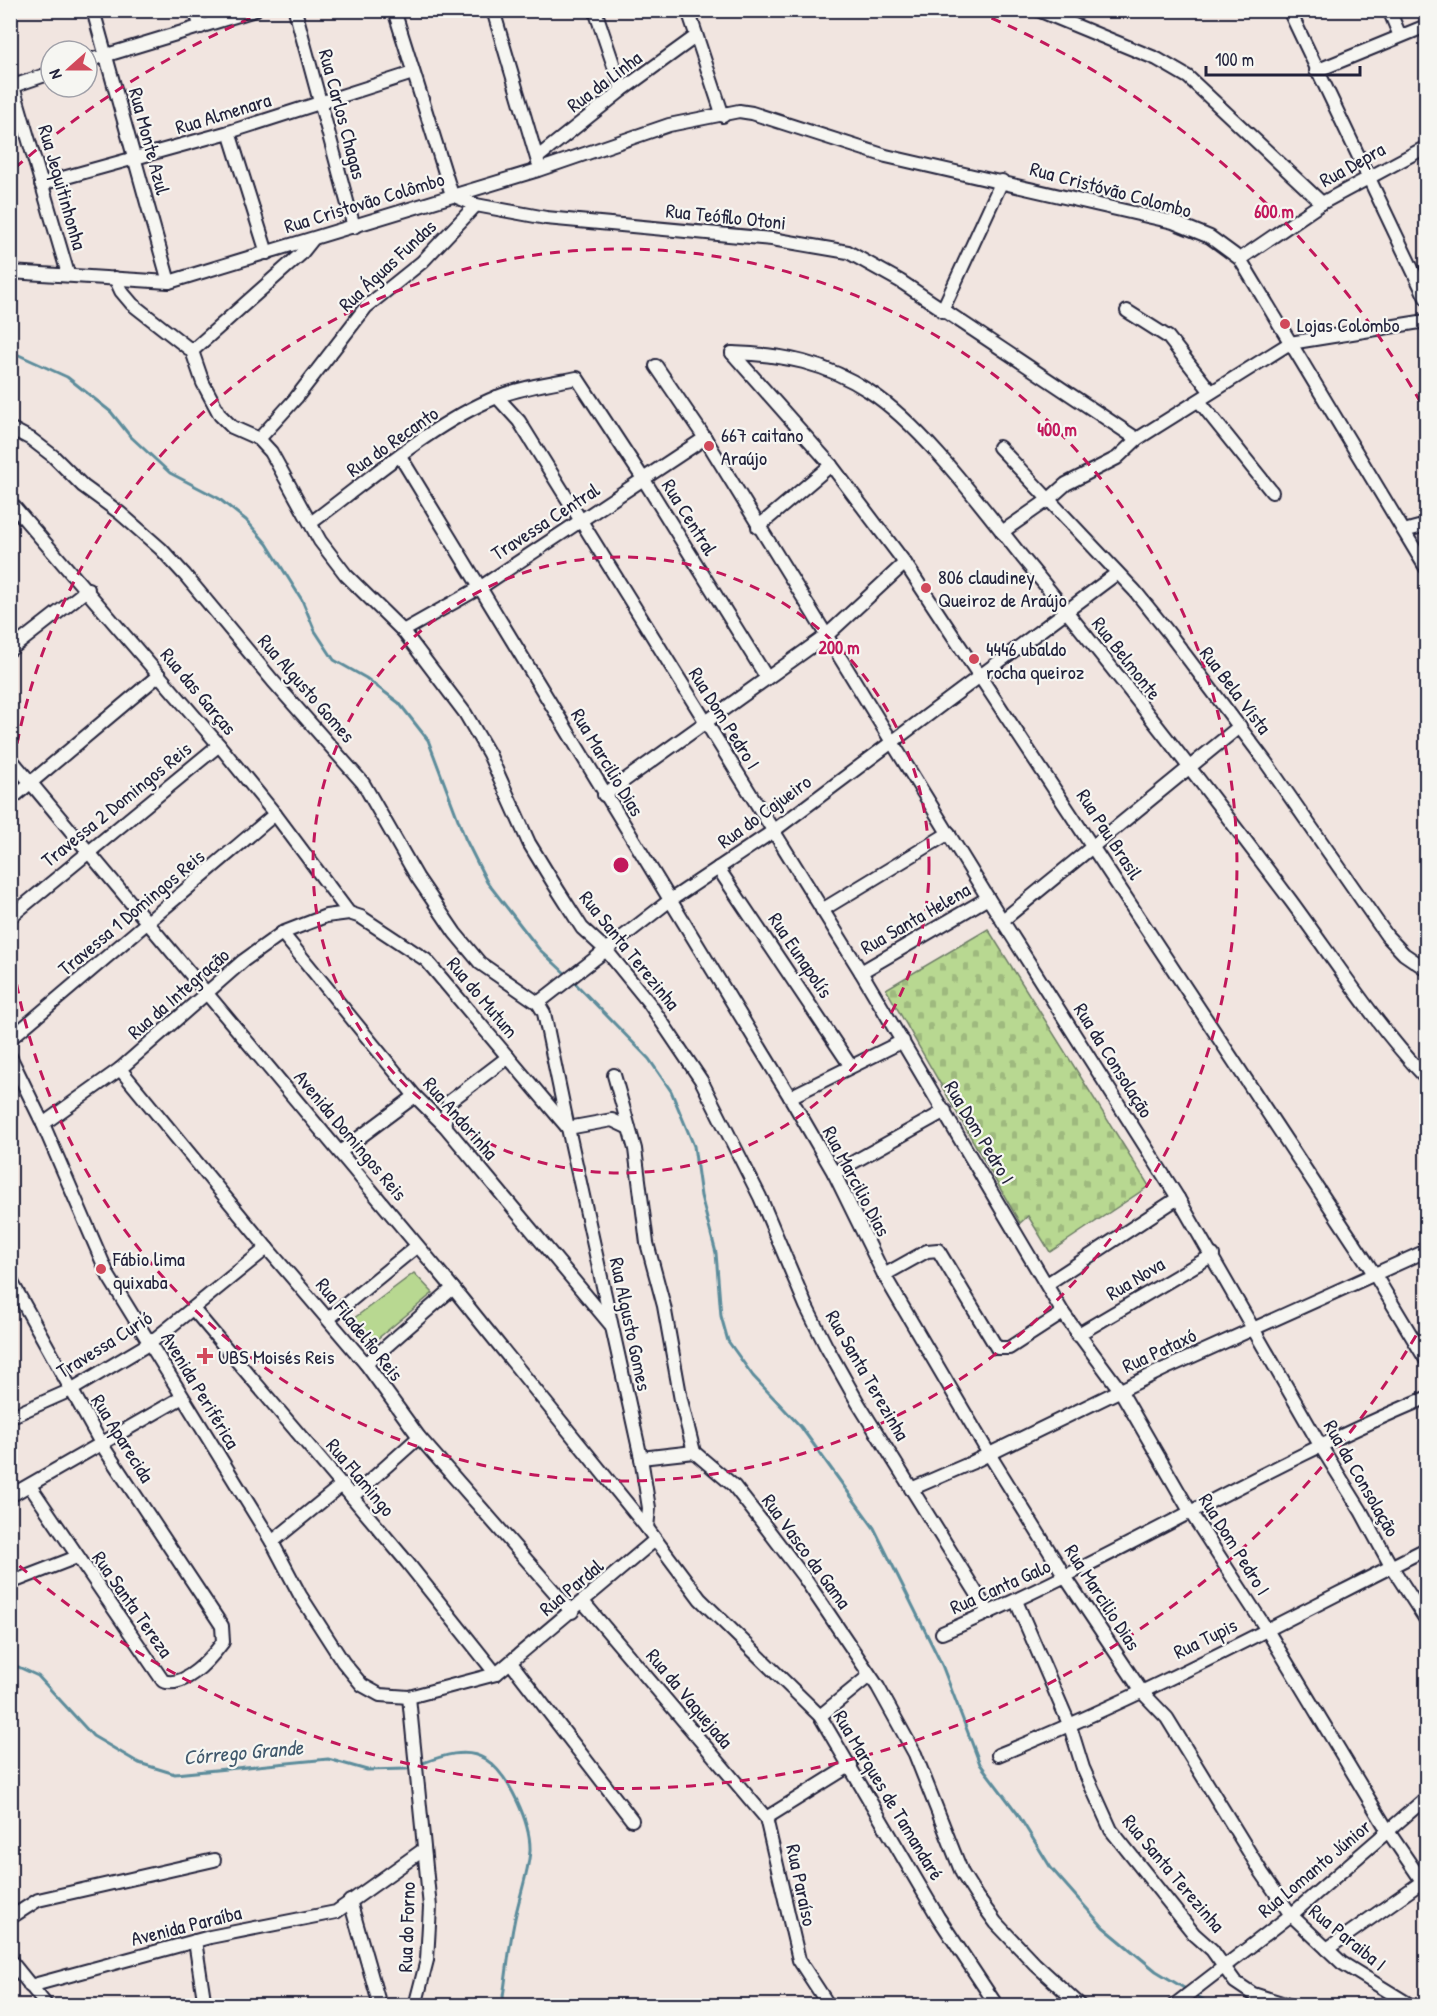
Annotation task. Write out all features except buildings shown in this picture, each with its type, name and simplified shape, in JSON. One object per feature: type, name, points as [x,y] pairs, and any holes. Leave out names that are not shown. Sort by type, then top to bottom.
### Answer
[{"type":"street","name":"Rua Monte Azul","points":[[93,10],[169,282]]},
{"type":"street","points":[[195,10],[201,27]]},
{"type":"street","points":[[99,57],[255,10]]},
{"type":"street","name":"Rua Carlos Chagas","points":[[295,10],[354,227]]},
{"type":"street","points":[[394,10],[452,195]]},
{"type":"street","points":[[493,10],[538,157],[538,170]]},
{"type":"street","points":[[595,10],[622,90]]},
{"type":"street","points":[[1038,10],[1157,59],[1188,77],[1322,203]]},
{"type":"street","points":[[1289,10],[1316,71],[1426,298]]},
{"type":"street","points":[[1389,10],[1400,36]]},
{"type":"street","points":[[691,15],[695,38],[723,116]]},
{"type":"street","points":[[1316,71],[1426,26]]},
{"type":"street","name":"Rua da Linha","points":[[538,157],[622,90],[695,38]]},
{"type":"street","name":"Rua Almenara","points":[[41,183],[229,132],[413,73]]},
{"type":"street","points":[[11,83],[39,76]]},
{"type":"street","name":"Rua Jequitinhonha","points":[[11,83],[68,274]]},
{"type":"street","name":"Rua Cristóvão Colombo","points":[[723,116],[739,111],[752,113],[886,156],[1173,222],[1210,237],[1240,259],[1426,568]]},
{"type":"street","name":"Rua Cristovão Colômbo","points":[[10,272],[169,282],[538,170],[669,125],[723,116]]},
{"type":"street","points":[[229,132],[267,253]]},
{"type":"street","name":"Rua Depra","points":[[1240,259],[1322,203],[1426,147]]},
{"type":"street","points":[[942,311],[1002,181]]},
{"type":"street","name":"Rua Teófilo Otoni","points":[[452,195],[476,205],[546,218],[772,239],[833,248],[866,260],[1137,439]]},
{"type":"street","name":"Rua Águas Fundas","points":[[259,439],[290,405],[366,307],[422,262],[476,205]]},
{"type":"street","points":[[116,278],[121,291],[132,304],[192,351],[301,254],[313,239]]},
{"type":"street","points":[[1126,311],[1168,337],[1211,392]]},
{"type":"street","points":[[1002,532],[1048,500],[1066,484],[1117,458],[1137,439],[1290,343],[1426,321]]},
{"type":"street","name":"Rua Santa Terezinha","points":[[192,351],[203,383],[220,415],[232,427],[259,439],[278,460],[320,541],[346,575],[403,631],[476,731],[529,843],[582,928],[606,950],[649,1002],[701,1080],[765,1207],[806,1306],[826,1346],[989,1613]]},
{"type":"street","name":"Rua Pau Brasil","points":[[732,353],[831,465],[905,563],[981,674],[1376,1275],[1426,1359]]},
{"type":"street","name":"Rua Belmonte","points":[[732,353],[785,357],[819,365],[870,392],[931,448],[1066,610],[1189,768],[1382,1026],[1426,1078]]},
{"type":"street","points":[[656,366],[705,438],[758,527],[831,465]]},
{"type":"street","name":"Rua do Recanto","points":[[312,522],[400,456],[472,409],[498,397],[577,378]]},
{"type":"street","name":"Rua Central","points":[[577,378],[644,480],[767,678]]},
{"type":"street","name":"Rua Dom Pedro I","points":[[498,397],[519,421],[861,972],[1063,1313],[1077,1335],[1120,1390],[1191,1513],[1266,1630],[1388,1831],[1425,1882]]},
{"type":"street","points":[[1199,401],[1272,492]]},
{"type":"street","name":"Rua Algusto Gomes","points":[[10,428],[31,439],[83,486],[120,513],[161,549],[185,575],[273,681],[363,783],[417,877],[455,933],[480,963],[538,1003]]},
{"type":"street","name":"Travessa Central","points":[[403,631],[481,587],[705,438]]},
{"type":"street","name":"Rua Bela Vista","points":[[999,447],[1116,574],[1135,591],[1240,726],[1387,936],[1404,954],[1426,969]]},
{"type":"street","name":"Rua Marcilio Dias","points":[[400,456],[481,587],[604,795],[790,1097],[834,1173],[884,1275],[988,1454],[1066,1578],[1142,1692],[1167,1718],[1262,1873],[1291,1915]]},
{"type":"street","name":"Rua das Garças","points":[[11,504],[88,589],[219,745],[275,814],[349,913]]},
{"type":"street","points":[[1404,531],[1426,525]]},
{"type":"street","name":"Rua da Consolação","points":[[758,527],[988,898],[1179,1198],[1320,1445],[1361,1511],[1391,1566],[1426,1620]]},
{"type":"street","points":[[604,795],[826,636],[905,563]]},
{"type":"street","name":"Rua do Cajueiro","points":[[538,1003],[669,901],[772,831],[1116,574]]},
{"type":"street","points":[[10,650],[88,589]]},
{"type":"street","points":[[10,800],[159,675]]},
{"type":"street","points":[[1003,920],[1240,726]]},
{"type":"street","name":"Travessa 2 Domingos Reis","points":[[10,917],[88,850],[219,745]]},
{"type":"street","name":"Avenida Domingos Reis","points":[[10,758],[453,1288],[655,1540]]},
{"type":"street","name":"Travessa 1 Domingos Reis","points":[[10,1039],[275,814]]},
{"type":"street","points":[[822,910],[949,833]]},
{"type":"street","name":"Rua Eunapolís","points":[[718,868],[850,1065]]},
{"type":"street","name":"Rua Santa Helena","points":[[861,972],[988,898]]},
{"type":"street","name":"Rua da Integração","points":[[43,1124],[120,1069],[243,961],[282,933],[326,916],[349,913]]},
{"type":"street","name":"Rua do Mutum","points":[[349,913],[361,917],[426,960],[568,1128]]},
{"type":"street","name":"Rua Andorinha","points":[[282,933],[415,1096],[444,1125],[612,1327]]},
{"type":"street","points":[[538,1003],[544,1013],[560,1079],[568,1128],[612,1120],[629,1128]]},
{"type":"street","points":[[790,1097],[850,1065],[903,1041]]},
{"type":"street","name":"Avenida Periférica","points":[[10,1056],[43,1124],[109,1276],[181,1398],[272,1542],[306,1604],[343,1662],[362,1685],[380,1695],[408,1697]]},
{"type":"street","points":[[444,1125],[449,1102],[508,1056]]},
{"type":"street","name":"Rua Filadelfio Reis","points":[[120,1069],[366,1364],[419,1437],[572,1612]]},
{"type":"street","points":[[614,1075],[641,1182],[646,1242],[664,1306],[683,1409],[694,1452],[641,1458]]},
{"type":"street","points":[[340,1152],[415,1096]]},
{"type":"street","points":[[834,1173],[945,1111]]},
{"type":"street","name":"Rua Algusto Gomes","points":[[568,1128],[641,1458],[649,1508],[647,1528]]},
{"type":"street","points":[[1047,1284],[1179,1198]]},
{"type":"street","points":[[328,1319],[417,1246]]},
{"type":"street","name":"Travessa Curió","points":[[10,1417],[71,1390],[150,1343],[267,1248]]},
{"type":"street","points":[[884,1275],[927,1251],[938,1250],[1001,1350],[1009,1348],[1063,1313]]},
{"type":"street","name":"Rua Pataxó","points":[[911,1488],[1254,1328],[1426,1251]]},
{"type":"street","name":"Rua Nova","points":[[1077,1335],[1213,1255]]},
{"type":"street","name":"Rua Aparecida","points":[[10,1279],[102,1445],[212,1611]]},
{"type":"street","points":[[366,1364],[453,1288]]},
{"type":"street","name":"Rua Flamingo","points":[[193,1309],[343,1484],[496,1674]]},
{"type":"street","points":[[10,1496],[181,1398]]},
{"type":"street","name":"Rua Canta Galo","points":[[942,1633],[1066,1578],[1320,1445],[1426,1398]]},
{"type":"street","points":[[352,1497],[419,1437]]},
{"type":"street","name":"Rua Vasco da Gama","points":[[694,1452],[734,1486],[803,1576],[869,1676],[915,1754],[962,1873],[976,1897],[996,1923],[1035,1964],[1081,2006]]},
{"type":"street","points":[[272,1542],[343,1484]]},
{"type":"street","name":"Rua Santa Tereza","points":[[30,1486],[163,1680],[171,1684],[180,1681],[212,1657],[223,1642],[222,1626],[212,1611]]},
{"type":"street","name":"Rua Pardal","points":[[496,1674],[584,1603],[655,1540]]},
{"type":"street","name":"Rua Marques de Tamandaré","points":[[655,1540],[700,1599],[820,1716],[851,1765],[938,1917],[997,2006]]},
{"type":"street","name":"Rua Tupis","points":[[998,1755],[1070,1726],[1142,1692],[1426,1549]]},
{"type":"street","points":[[10,1583],[77,1557]]},
{"type":"street","name":"Rua Santa Terezinha","points":[[1016,1601],[1070,1726],[1087,1779],[1110,1830],[1194,1934],[1225,1967],[1235,1982],[1246,1990],[1291,2006]]},
{"type":"street","name":"Rua da Vaquejada","points":[[584,1603],[766,1818]]},
{"type":"street","points":[[511,1663],[632,1820]]},
{"type":"street","points":[[423,1850],[408,1697],[496,1674]]},
{"type":"street","points":[[820,1716],[869,1676]]},
{"type":"street","points":[[766,1818],[851,1765]]},
{"type":"street","name":"Rua Lomanto Júnior","points":[[1173,2006],[1291,1915],[1426,1798]]},
{"type":"street","name":"Rua Paraíso","points":[[766,1818],[799,1960],[829,2006]]},
{"type":"street","name":"Avenida Paraíba","points":[[30,1986],[195,1941],[336,1912],[423,1850]]},
{"type":"street","name":"Rua do Forno","points":[[415,2006],[427,1960],[430,1907],[423,1850]]},
{"type":"street","points":[[10,1918],[38,1900],[214,1860]]},
{"type":"street","points":[[1327,1949],[1425,1882]]},
{"type":"street","points":[[350,1901],[380,2006]]},
{"type":"street","name":"Rua Paraiba I","points":[[1291,1915],[1327,1949],[1368,1981],[1412,2006]]},
{"type":"street","points":[[195,1941],[205,2006]]},
{"type":"street","points":[[10,1960],[47,2006]]},
{"type":"green space","points":[[988,929],[1149,1186],[1050,1252],[1028,1216],[1020,1223],[886,989]]},
{"type":"green space","points":[[414,1273],[433,1293],[371,1344],[349,1322]]},
{"type":"waterway","points":[[10,351],[67,377],[111,412],[130,436],[170,473],[218,498],[246,520],[267,544],[302,600],[315,631],[334,660],[366,678],[399,703],[428,740],[465,838],[487,882],[539,949],[568,976]]},
{"type":"waterway","points":[[573,981],[649,1059],[671,1091],[694,1146],[701,1196],[716,1253],[721,1316],[728,1341],[753,1376],[801,1427],[874,1528],[942,1665],[980,1764],[1017,1813],[1051,1868],[1103,1927],[1156,1971],[1189,1991]]},
{"type":"waterway","name":"Córrego Grande","points":[[10,1663],[38,1676],[93,1736],[139,1763],[175,1774],[328,1759],[367,1770],[407,1769]]},
{"type":"waterway","name":"Córrego Grande","points":[[423,1763],[446,1755],[462,1753],[478,1755],[494,1766],[502,1776],[523,1814],[530,1851],[511,1941],[503,1996],[505,2006]]},
{"type":"waterway","points":[[1194,1994],[1213,2006]]},
{"type":"place","name":"Lojas Colombo","points":[[1285,324]]},
{"type":"place","name":"667 caitano Araújo","points":[[709,446]]},
{"type":"place","name":"806 claudiney Queiroz de Araújo","points":[[926,588]]},
{"type":"place","name":"4446 ubaldo rocha queiroz","points":[[974,659]]},
{"type":"place","name":"Fábio lima quixaba","points":[[101,1269]]},
{"type":"place","name":"UBS Moisés Reis","points":[[205,1356]]}]
